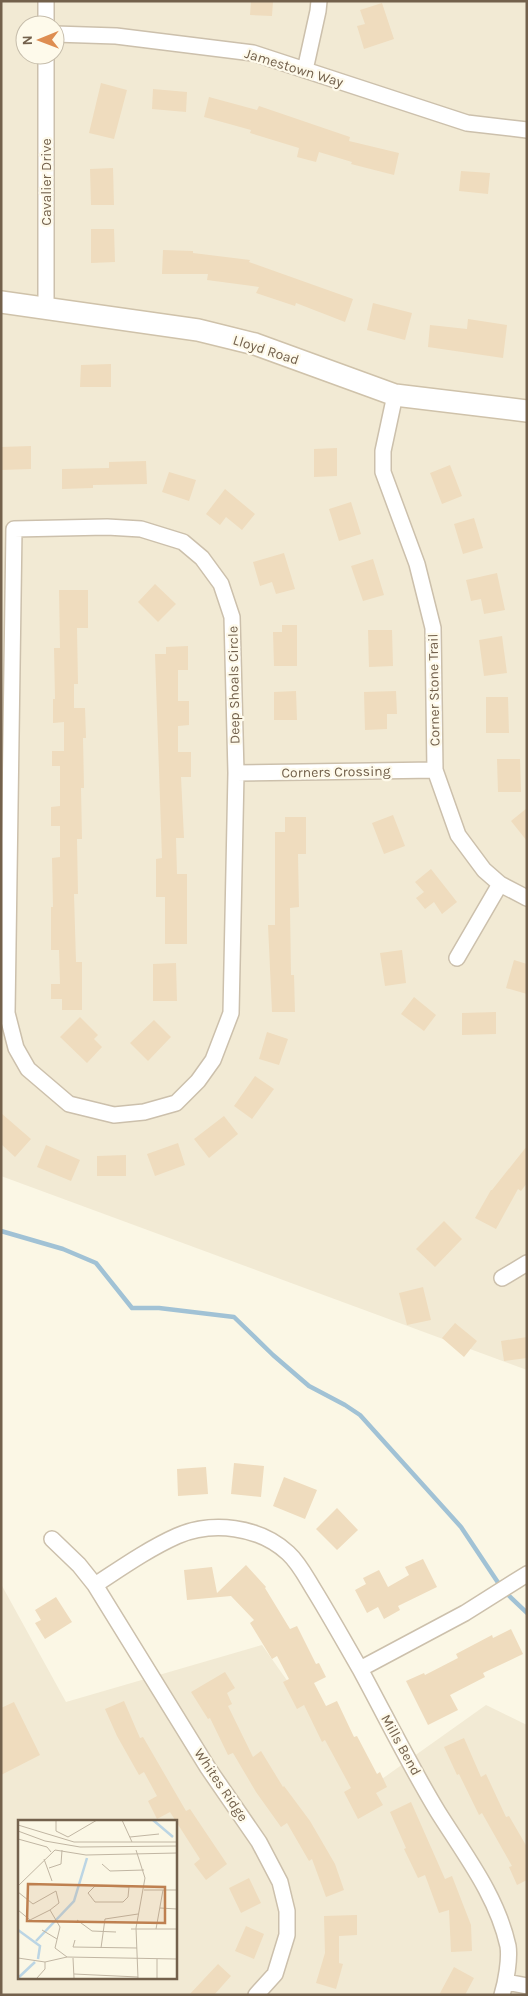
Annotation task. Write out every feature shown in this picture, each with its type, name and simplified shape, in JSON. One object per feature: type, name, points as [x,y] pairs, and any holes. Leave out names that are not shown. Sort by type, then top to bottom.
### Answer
[{"type":"street","points":[[46,1],[46,15]]},
{"type":"street","points":[[305,70],[319,1]]},
{"type":"street","name":"Jamestown Way","points":[[65,34],[116,36],[253,54],[467,123],[527,130]]},
{"type":"street","name":"Cavalier Drive","points":[[46,65],[46,308]]},
{"type":"street","name":"Lloyd Road","points":[[1,302],[198,330],[255,344],[395,395],[490,408],[527,410]]},
{"type":"street","name":"Corner Stone Trail","points":[[395,395],[383,451],[383,472],[417,564],[433,628],[435,770],[458,835],[484,870],[500,884],[527,898]]},
{"type":"street","name":"Deep Shoals Circle","points":[[141,528],[183,542],[202,558],[221,584],[232,617],[236,773],[231,1014],[213,1060],[198,1081],[176,1103],[144,1112],[114,1115],[69,1104],[28,1069],[16,1048],[7,1013],[14,529],[141,528]]},
{"type":"street","name":"Corners Crossing","points":[[236,773],[435,770]]},
{"type":"street","points":[[457,958],[500,884]]},
{"type":"street","points":[[502,1278],[527,1263]]},
{"type":"street","points":[[95,1585],[163,1543],[197,1530],[226,1528],[256,1534],[277,1545],[296,1562],[323,1604],[360,1669],[465,1613],[527,1574]]},
{"type":"street","name":"Whites Ridge","points":[[52,1539],[79,1565],[95,1585],[208,1768],[259,1842],[280,1882],[288,1911],[287,1935],[275,1974],[256,1995]]},
{"type":"street","name":"Mills Bend","points":[[360,1669],[438,1812],[474,1867],[495,1906],[508,1948],[504,1988]]},
{"type":"street","points":[[504,1988],[527,1986]]},
{"type":"shaded area","points":[[1,1],[527,1],[527,1370],[1,1176]]},
{"type":"shaded area","points":[[1,1584],[66,1702],[262,1645],[365,1791],[486,1705],[527,1725],[527,1995],[1,1995]]},
{"type":"building","points":[[251,1],[273,1],[272,16],[250,15]]},
{"type":"building","points":[[382,3],[394,39],[364,49],[357,26],[365,24],[360,10]]},
{"type":"building","points":[[101,83],[127,90],[114,139],[89,133]]},
{"type":"building","points":[[153,89],[187,92],[186,112],[152,109]]},
{"type":"building","points":[[209,97],[257,110],[259,106],[350,137],[349,141],[399,153],[394,175],[351,164],[352,162],[319,152],[316,162],[297,157],[299,148],[250,133],[251,130],[204,117]]},
{"type":"building","points":[[113,168],[114,205],[91,205],[90,169]]},
{"type":"building","points":[[461,171],[490,173],[488,194],[459,191]]},
{"type":"building","points":[[91,229],[114,229],[115,262],[91,263]]},
{"type":"building","points":[[163,250],[193,251],[193,253],[250,260],[249,262],[353,299],[345,322],[296,303],[295,306],[256,293],[259,287],[207,280],[208,274],[162,274]]},
{"type":"building","points":[[373,303],[412,313],[405,340],[367,330]]},
{"type":"building","points":[[468,319],[507,325],[503,358],[428,347],[430,325],[467,329]]},
{"type":"building","points":[[111,364],[111,387],[80,387],[81,365]]},
{"type":"building","points":[[31,446],[31,469],[1,470],[1,447]]},
{"type":"building","points":[[337,448],[337,476],[314,477],[314,449]]},
{"type":"building","points":[[146,461],[147,484],[93,485],[93,488],[62,489],[62,469],[109,468],[109,462]]},
{"type":"building","points":[[450,465],[462,496],[442,504],[430,473]]},
{"type":"building","points":[[169,472],[196,480],[189,501],[162,492]]},
{"type":"building","points":[[225,489],[255,514],[242,530],[226,517],[220,525],[206,514]]},
{"type":"building","points":[[351,502],[361,534],[339,541],[329,509]]},
{"type":"building","points":[[474,518],[483,548],[463,554],[454,524]]},
{"type":"building","points":[[284,553],[295,589],[276,594],[272,582],[260,586],[253,562]]},
{"type":"building","points":[[373,559],[384,595],[363,601],[351,566]]},
{"type":"building","points":[[497,573],[505,610],[484,614],[481,599],[471,601],[466,580]]},
{"type":"building","points":[[155,584],[176,604],[158,622],[138,602]]},
{"type":"building","points":[[59,590],[88,590],[88,628],[77,628],[78,684],[74,684],[74,708],[85,708],[86,738],[83,738],[84,788],[81,788],[82,839],[77,839],[78,894],[74,894],[76,962],[82,962],[82,1010],[62,1010],[62,999],[51,999],[51,984],[60,984],[59,950],[51,950],[51,907],[53,907],[52,858],[60,857],[60,826],[51,826],[51,807],[60,806],[60,766],[52,766],[52,751],[64,751],[64,722],[53,723],[53,699],[55,699],[54,648],[60,648]]},
{"type":"building","points":[[282,625],[297,625],[297,666],[274,666],[273,632],[282,632]]},
{"type":"building","points":[[368,630],[392,630],[393,666],[369,667]]},
{"type":"building","points":[[502,636],[507,673],[484,676],[479,640]]},
{"type":"building","points":[[188,646],[188,670],[178,670],[178,701],[189,701],[189,725],[178,726],[178,752],[191,752],[191,777],[181,777],[184,838],[176,838],[177,874],[187,874],[187,944],[165,944],[165,897],[156,897],[156,859],[162,858],[155,654],[166,654],[166,647]]},
{"type":"building","points":[[296,691],[297,720],[274,720],[274,692]]},
{"type":"building","points":[[396,691],[397,714],[387,714],[387,729],[365,730],[364,692]]},
{"type":"building","points":[[486,697],[508,697],[509,733],[486,733]]},
{"type":"building","points":[[497,759],[520,759],[521,792],[498,792]]},
{"type":"building","points":[[527,808],[527,841],[511,821]]},
{"type":"building","points":[[393,815],[405,846],[384,854],[372,823]]},
{"type":"building","points":[[285,817],[306,817],[306,854],[298,854],[299,907],[290,908],[291,975],[294,975],[295,1012],[272,1012],[268,925],[275,925],[275,832],[285,832]]},
{"type":"building","points":[[431,869],[457,902],[442,914],[434,902],[425,909],[416,898],[424,892],[415,882]]},
{"type":"building","points":[[402,950],[406,983],[385,986],[380,953]]},
{"type":"building","points":[[514,960],[527,964],[527,994],[506,988]]},
{"type":"building","points":[[176,963],[177,1001],[153,1001],[153,964]]},
{"type":"building","points":[[414,997],[436,1015],[424,1031],[401,1014]]},
{"type":"building","points":[[496,1012],[496,1034],[462,1035],[462,1013]]},
{"type":"building","points":[[80,1017],[98,1035],[94,1039],[102,1047],[87,1063],[60,1037]]},
{"type":"building","points":[[154,1020],[171,1037],[148,1061],[130,1043]]},
{"type":"building","points":[[267,1032],[288,1039],[279,1065],[259,1059]]},
{"type":"building","points":[[255,1076],[274,1089],[252,1119],[234,1106]]},
{"type":"building","points":[[1,1113],[31,1139],[15,1157],[1,1144]]},
{"type":"building","points":[[224,1116],[238,1134],[209,1158],[194,1139]]},
{"type":"building","points":[[178,1143],[185,1165],[155,1176],[147,1154]]},
{"type":"building","points":[[46,1145],[80,1160],[71,1181],[37,1167]]},
{"type":"building","points":[[527,1146],[527,1183],[521,1191],[518,1189],[496,1229],[475,1218],[491,1190]]},
{"type":"building","points":[[126,1155],[126,1176],[97,1176],[97,1156]]},
{"type":"building","points":[[444,1221],[462,1239],[435,1267],[416,1249]]},
{"type":"building","points":[[423,1287],[431,1320],[407,1325],[399,1293]]},
{"type":"building","points":[[455,1323],[477,1341],[464,1357],[442,1338]]},
{"type":"building","points":[[527,1337],[527,1358],[504,1361],[501,1341]]},
{"type":"building","points":[[234,1463],[264,1466],[261,1497],[231,1494]]},
{"type":"building","points":[[206,1467],[208,1494],[178,1496],[177,1469]]},
{"type":"building","points":[[284,1477],[317,1490],[305,1519],[273,1506]]},
{"type":"building","points":[[337,1508],[358,1530],[337,1550],[316,1529]]},
{"type":"building","points":[[423,1559],[437,1587],[398,1606],[400,1610],[384,1619],[378,1607],[367,1613],[355,1590],[366,1584],[363,1578],[379,1570],[388,1587],[409,1575],[405,1567]]},
{"type":"building","points":[[246,1565],[266,1587],[290,1629],[297,1626],[316,1664],[319,1663],[326,1677],[314,1683],[326,1706],[337,1701],[354,1737],[357,1736],[377,1774],[380,1772],[387,1787],[376,1793],[383,1805],[358,1819],[344,1792],[351,1788],[325,1740],[322,1742],[304,1705],[297,1709],[283,1682],[289,1679],[277,1656],[272,1659],[250,1623],[254,1620],[231,1596],[187,1600],[184,1570],[212,1567],[217,1593]]},
{"type":"building","points":[[56,1597],[72,1622],[45,1639],[35,1623],[41,1620],[35,1610]]},
{"type":"building","points":[[511,1629],[523,1654],[483,1673],[485,1677],[450,1695],[458,1710],[428,1725],[406,1681],[424,1673],[425,1675],[458,1658],[456,1654],[492,1635],[493,1638]]},
{"type":"building","points":[[225,1672],[235,1688],[227,1693],[232,1704],[228,1706],[253,1757],[261,1751],[283,1787],[310,1821],[335,1864],[344,1890],[326,1897],[312,1859],[309,1861],[287,1823],[281,1827],[256,1792],[233,1753],[228,1755],[210,1718],[208,1719],[191,1692]]},
{"type":"building","points":[[124,1701],[140,1738],[143,1737],[186,1811],[190,1809],[227,1864],[206,1880],[194,1864],[200,1859],[170,1812],[157,1819],[148,1801],[157,1796],[144,1772],[139,1775],[117,1736],[105,1709]]},
{"type":"building","points":[[14,1702],[40,1755],[1,1775],[1,1708]]},
{"type":"building","points":[[464,1738],[481,1777],[486,1774],[506,1817],[509,1816],[527,1847],[527,1880],[517,1885],[509,1867],[512,1866],[482,1813],[479,1815],[444,1747]]},
{"type":"building","points":[[411,1802],[445,1879],[452,1876],[471,1925],[472,1951],[451,1952],[449,1910],[439,1913],[425,1875],[418,1878],[404,1849],[406,1848],[390,1812]]},
{"type":"building","points":[[249,1878],[261,1903],[241,1913],[229,1888]]},
{"type":"building","points":[[357,1915],[357,1935],[339,1936],[339,1963],[343,1964],[336,1989],[316,1983],[325,1953],[324,1916]]},
{"type":"building","points":[[246,1926],[264,1934],[254,1959],[235,1951]]},
{"type":"building","points":[[218,1964],[231,1976],[214,1995],[189,1995]]},
{"type":"building","points":[[454,1967],[474,1978],[465,1995],[439,1995]]},
{"type":"waterway","points":[[1,1231],[63,1249],[96,1263],[132,1308],[159,1308],[234,1317],[273,1355],[309,1386],[360,1415],[461,1527],[503,1590],[527,1613]]}]
